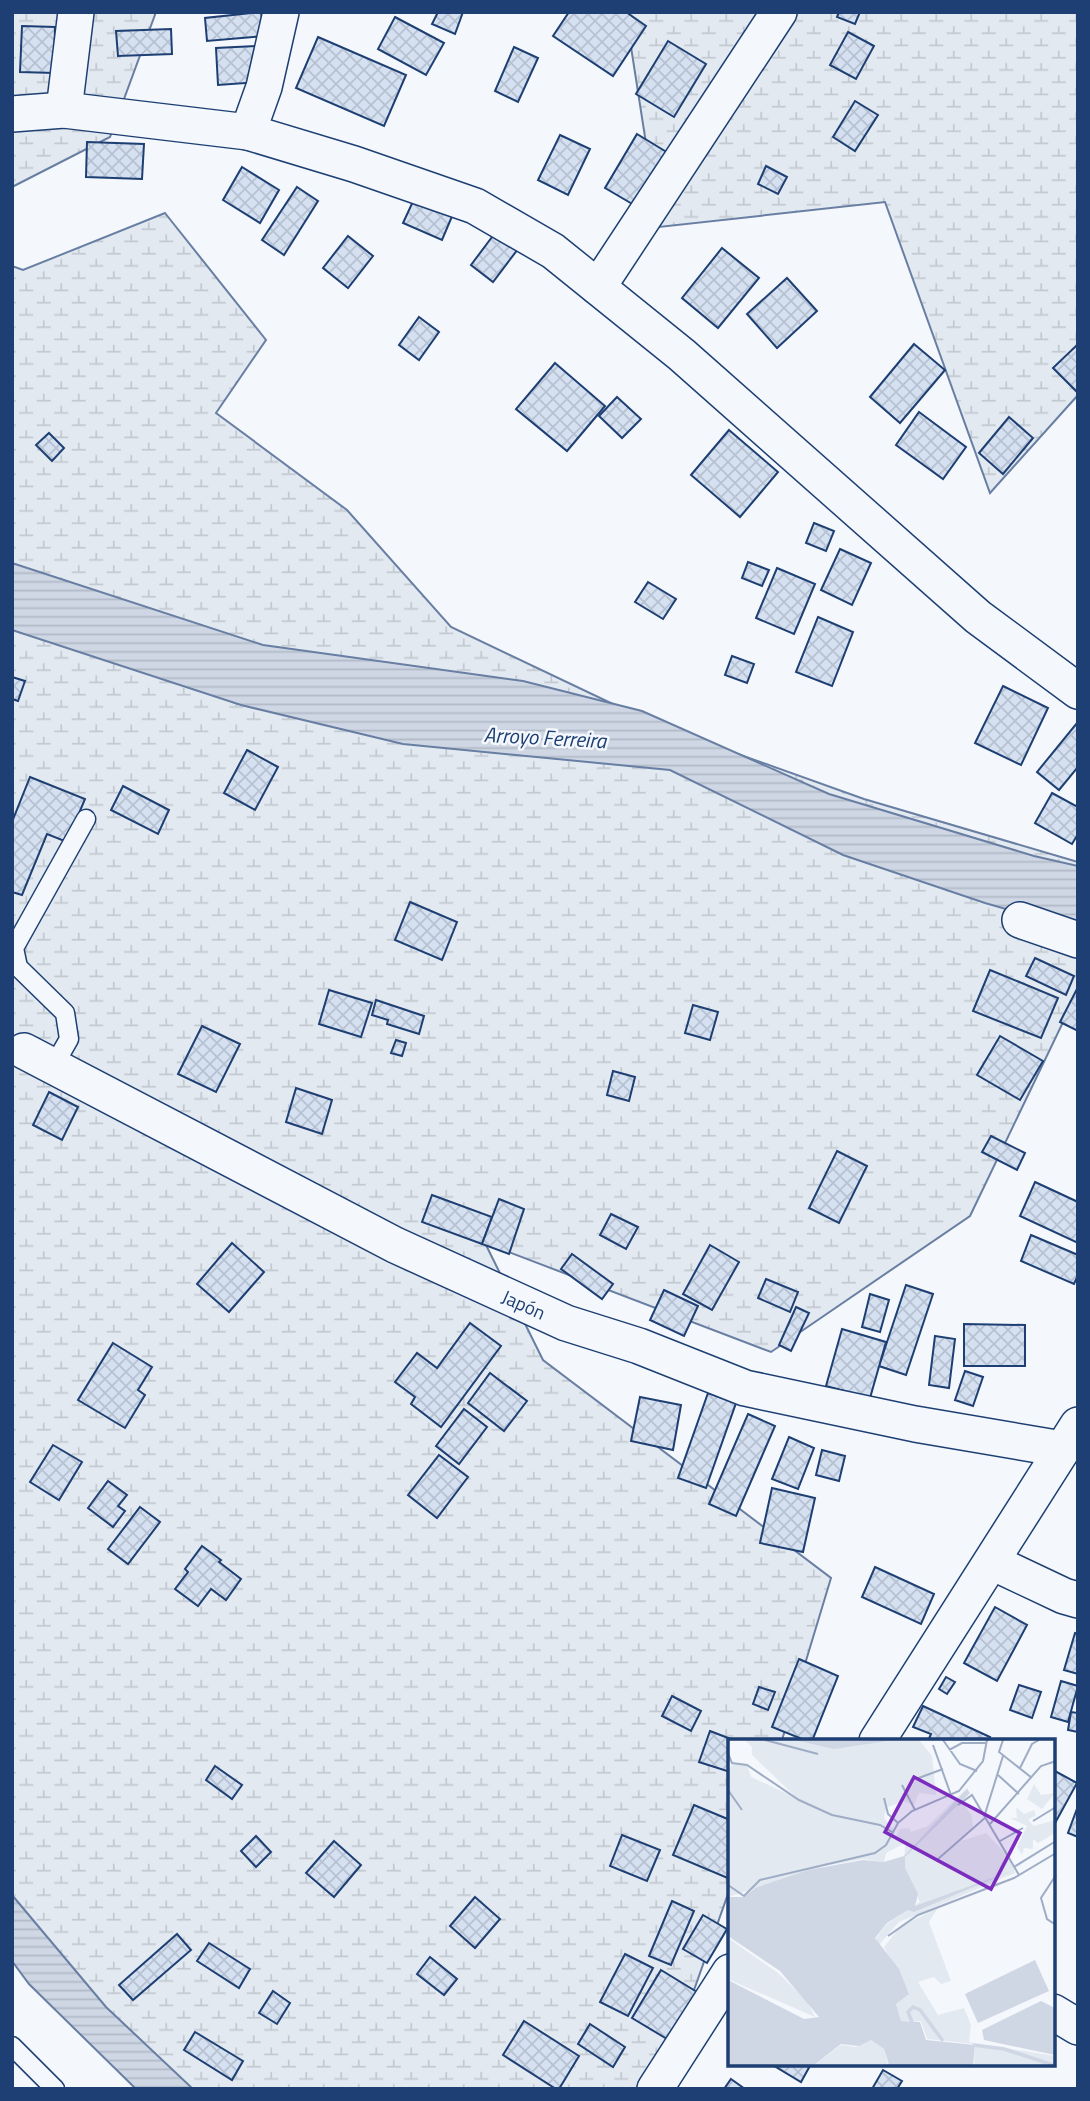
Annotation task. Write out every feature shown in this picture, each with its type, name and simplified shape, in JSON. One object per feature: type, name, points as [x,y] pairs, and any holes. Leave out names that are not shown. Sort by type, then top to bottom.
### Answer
[{"type":"street","points":[[64,110],[76,12]]},
{"type":"street","points":[[248,132],[264,87],[281,12]]},
{"type":"street","points":[[598,287],[779,12]]},
{"type":"street","points":[[12,114],[64,110],[248,132],[354,164],[475,206],[553,251],[598,287],[682,355],[978,617],[1078,691]]},
{"type":"street","points":[[1020,920],[1078,940]]},
{"type":"street","name":"Japón","points":[[39,1059],[395,1245],[566,1323],[639,1346],[745,1388],[915,1424],[1070,1437]]},
{"type":"street","points":[[878,1739],[1070,1437]]},
{"type":"street","points":[[992,1562],[1078,1600]]},
{"type":"street","points":[[655,2089],[728,1975]]},
{"type":"street","points":[[1055,2013],[1078,2027]]},
{"type":"lane","points":[[39,1059],[69,1039],[65,1013],[18,967],[14,948],[86,819]]},
{"type":"lane","points":[[12,2046],[55,2089]]},
{"type":"green space","points":[[12,12],[156,12],[110,137],[12,187]]},
{"type":"green space","points":[[600,12],[1078,12],[1078,395],[990,493],[885,202],[659,227],[629,34]]},
{"type":"green space","points":[[165,213],[266,340],[216,413],[347,510],[451,627],[657,725],[864,799],[1078,862],[1078,991],[970,1216],[771,1352],[485,1243],[543,1360],[831,1578],[782,1739],[728,1739],[728,1894],[659,2089],[156,2089],[12,1959],[12,266],[23,270]]},
{"type":"water","name":"Arroyo Ferreira","points":[[12,563],[263,645],[523,681],[642,711],[829,794],[1034,856],[1078,866],[1078,930],[985,903],[843,855],[670,770],[403,744],[241,705],[12,630]]},
{"type":"water","points":[[12,1895],[106,2007],[193,2089],[136,2089],[29,1984],[12,1961]]},
{"type":"building","points":[[261,12],[264,36],[207,41],[205,18]]},
{"type":"building","points":[[438,12],[463,12],[455,34],[432,24]]},
{"type":"building","points":[[569,12],[626,12],[646,26],[613,76],[553,36]]},
{"type":"building","points":[[839,12],[860,12],[855,24],[837,17]]},
{"type":"building","points":[[395,17],[444,43],[426,75],[378,49]]},
{"type":"building","points":[[22,26],[55,27],[54,73],[20,72]]},
{"type":"building","points":[[171,29],[172,54],[118,56],[116,31]]},
{"type":"building","points":[[848,32],[874,46],[856,79],[830,65]]},
{"type":"building","points":[[318,37],[406,75],[384,126],[296,88]]},
{"type":"building","points":[[668,41],[706,64],[674,117],[636,94]]},
{"type":"building","points":[[257,46],[259,82],[218,85],[216,48]]},
{"type":"building","points":[[514,47],[538,58],[518,102],[495,91]]},
{"type":"building","points":[[855,101],[878,115],[855,151],[833,137]]},
{"type":"building","points":[[637,134],[678,159],[646,212],[605,188]]},
{"type":"building","points":[[560,135],[590,149],[568,195],[538,180]]},
{"type":"building","points":[[87,142],[144,144],[142,179],[86,177]]},
{"type":"building","points":[[766,166],[787,177],[778,194],[758,184]]},
{"type":"building","points":[[242,167],[279,190],[260,223],[223,200]]},
{"type":"building","points":[[297,187],[318,201],[284,255],[262,240]]},
{"type":"building","points":[[415,197],[453,214],[442,240],[403,223]]},
{"type":"building","points":[[495,233],[518,249],[493,282],[471,265]]},
{"type":"building","points":[[348,236],[373,256],[348,288],[323,268]]},
{"type":"building","points":[[722,248],[759,278],[718,328],[682,298]]},
{"type":"building","points":[[787,278],[817,311],[777,348],[747,314]]},
{"type":"building","points":[[419,317],[439,332],[419,360],[399,345]]},
{"type":"building","points":[[914,344],[945,370],[900,423],[870,397]]},
{"type":"building","points":[[1078,344],[1078,391],[1077,392],[1053,368]]},
{"type":"building","points":[[555,363],[605,406],[567,451],[516,409]]},
{"type":"building","points":[[617,397],[641,419],[622,438],[599,416]]},
{"type":"building","points":[[919,412],[966,447],[943,479],[896,445]]},
{"type":"building","points":[[1009,417],[1033,438],[1003,474],[979,453]]},
{"type":"building","points":[[729,430],[778,472],[740,517],[691,475]]},
{"type":"building","points":[[49,433],[64,448],[52,461],[36,445]]},
{"type":"building","points":[[814,523],[834,531],[826,551],[806,543]]},
{"type":"building","points":[[840,549],[871,563],[852,605],[821,590]]},
{"type":"building","points":[[748,562],[769,570],[762,586],[742,578]]},
{"type":"building","points":[[777,568],[815,584],[794,634],[756,618]]},
{"type":"building","points":[[648,582],[676,599],[663,619],[635,602]]},
{"type":"building","points":[[818,617],[853,632],[832,686],[796,672]]},
{"type":"building","points":[[732,656],[754,664],[747,683],[725,675]]},
{"type":"building","points":[[12,677],[25,681],[18,701],[12,699]]},
{"type":"building","points":[[1003,686],[1048,708],[1021,765],[975,743]]},
{"type":"building","points":[[1077,723],[1078,767],[1059,790],[1037,772]]},
{"type":"building","points":[[247,750],[278,767],[255,810],[224,793]]},
{"type":"building","points":[[30,777],[85,799],[67,842],[47,834],[22,895],[12,892],[12,822]]},
{"type":"building","points":[[123,786],[169,810],[158,834],[111,810]]},
{"type":"building","points":[[1052,793],[1078,807],[1078,834],[1072,844],[1035,823]]},
{"type":"building","points":[[410,902],[457,922],[442,960],[395,940]]},
{"type":"building","points":[[1035,958],[1074,976],[1066,995],[1026,976]]},
{"type":"building","points":[[990,970],[1058,998],[1041,1038],[973,1011]]},
{"type":"building","points":[[1078,987],[1078,1031],[1060,1022]]},
{"type":"building","points":[[329,990],[372,1003],[361,1037],[319,1024]]},
{"type":"building","points":[[376,1000],[424,1016],[419,1034],[387,1024],[388,1020],[372,1015]]},
{"type":"building","points":[[693,1005],[718,1012],[710,1040],[685,1033]]},
{"type":"building","points":[[202,1026],[240,1044],[216,1092],[178,1074]]},
{"type":"building","points":[[1000,1036],[1043,1061],[1020,1100],[977,1075]]},
{"type":"building","points":[[396,1040],[406,1043],[402,1056],[391,1053]]},
{"type":"building","points":[[613,1071],[635,1077],[629,1101],[607,1095]]},
{"type":"building","points":[[296,1088],[332,1100],[322,1134],[286,1122]]},
{"type":"building","points":[[49,1092],[78,1107],[62,1140],[33,1125]]},
{"type":"building","points":[[991,1136],[1025,1153],[1017,1170],[982,1152]]},
{"type":"building","points":[[837,1151],[867,1166],[839,1223],[809,1208]]},
{"type":"building","points":[[1035,1182],[1078,1202],[1078,1243],[1020,1216]]},
{"type":"building","points":[[432,1195],[492,1217],[482,1244],[422,1222]]},
{"type":"building","points":[[499,1199],[524,1209],[509,1254],[482,1244]]},
{"type":"building","points":[[611,1214],[638,1227],[626,1249],[600,1235]]},
{"type":"building","points":[[1031,1235],[1078,1255],[1078,1275],[1074,1284],[1021,1261]]},
{"type":"building","points":[[232,1243],[264,1272],[229,1312],[197,1284]]},
{"type":"building","points":[[710,1245],[739,1262],[712,1310],[683,1294]]},
{"type":"building","points":[[572,1254],[613,1284],[602,1299],[561,1269]]},
{"type":"building","points":[[766,1279],[798,1292],[790,1312],[758,1298]]},
{"type":"building","points":[[906,1285],[933,1294],[906,1375],[879,1366]]},
{"type":"building","points":[[664,1290],[698,1306],[684,1336],[650,1320]]},
{"type":"building","points":[[870,1294],[889,1300],[880,1332],[862,1327]]},
{"type":"building","points":[[796,1307],[809,1313],[791,1351],[779,1345]]},
{"type":"building","points":[[470,1323],[501,1346],[441,1427],[411,1404],[415,1397],[395,1382],[417,1353],[437,1368]]},
{"type":"building","points":[[964,1324],[1025,1325],[1025,1366],[964,1366]]},
{"type":"building","points":[[842,1329],[886,1342],[870,1398],[826,1386]]},
{"type":"building","points":[[935,1336],[955,1339],[949,1388],[929,1385]]},
{"type":"building","points":[[113,1343],[152,1367],[138,1390],[145,1395],[125,1428],[78,1400]]},
{"type":"building","points":[[965,1371],[983,1377],[973,1406],[955,1400]]},
{"type":"building","points":[[490,1373],[527,1401],[504,1431],[468,1403]]},
{"type":"building","points":[[708,1393],[736,1403],[706,1488],[678,1478]]},
{"type":"building","points":[[640,1397],[681,1405],[673,1450],[631,1441]]},
{"type":"building","points":[[464,1409],[487,1427],[459,1464],[436,1446]]},
{"type":"building","points":[[748,1414],[775,1426],[736,1516],[709,1504]]},
{"type":"building","points":[[789,1437],[814,1448],[798,1489],[772,1479]]},
{"type":"building","points":[[53,1445],[82,1462],[59,1500],[30,1482]]},
{"type":"building","points":[[822,1450],[845,1456],[839,1481],[816,1475]]},
{"type":"building","points":[[439,1455],[468,1477],[437,1518],[408,1495]]},
{"type":"building","points":[[108,1481],[127,1495],[118,1506],[125,1511],[113,1527],[88,1508]]},
{"type":"building","points":[[772,1488],[815,1498],[803,1552],[760,1543]]},
{"type":"building","points":[[140,1507],[160,1522],[128,1564],[108,1549]]},
{"type":"building","points":[[202,1546],[241,1579],[226,1600],[211,1589],[198,1606],[175,1589],[188,1572],[185,1569]]},
{"type":"building","points":[[875,1567],[934,1594],[921,1624],[862,1597]]},
{"type":"building","points":[[995,1607],[1027,1625],[997,1681],[964,1663]]},
{"type":"building","points":[[1075,1633],[1078,1634],[1078,1674],[1064,1670]]},
{"type":"building","points":[[799,1659],[838,1676],[813,1739],[802,1739],[772,1727]]},
{"type":"building","points":[[946,1677],[955,1682],[947,1694],[939,1689]]},
{"type":"building","points":[[1061,1681],[1078,1686],[1068,1722],[1051,1717]]},
{"type":"building","points":[[1019,1685],[1041,1692],[1032,1718],[1010,1710]]},
{"type":"building","points":[[759,1687],[775,1692],[768,1710],[753,1704]]},
{"type":"building","points":[[672,1696],[701,1711],[691,1731],[662,1716]]},
{"type":"building","points":[[923,1706],[990,1737],[929,1739],[931,1734],[913,1727]]},
{"type":"building","points":[[1071,1712],[1078,1713],[1078,1732],[1068,1730]]},
{"type":"building","points":[[710,1731],[731,1739],[728,1739],[728,1771],[699,1762]]},
{"type":"building","points":[[215,1766],[242,1785],[232,1799],[206,1780]]},
{"type":"building","points":[[1055,1771],[1077,1783],[1055,1823]]},
{"type":"building","points":[[694,1805],[728,1819],[728,1878],[673,1855]]},
{"type":"building","points":[[1078,1806],[1078,1837],[1068,1833]]},
{"type":"building","points":[[622,1835],[660,1850],[647,1881],[610,1866]]},
{"type":"building","points":[[256,1836],[271,1852],[256,1867],[241,1851]]},
{"type":"building","points":[[334,1841],[361,1865],[334,1897],[306,1873]]},
{"type":"building","points":[[475,1897],[500,1919],[475,1948],[450,1926]]},
{"type":"building","points":[[672,1901],[694,1911],[671,1965],[649,1956]]},
{"type":"building","points":[[703,1915],[727,1929],[707,1963],[683,1949]]},
{"type":"building","points":[[177,1934],[191,1950],[133,2000],[119,1985]]},
{"type":"building","points":[[209,1943],[250,1969],[239,1988],[197,1961]]},
{"type":"building","points":[[625,1954],[653,1968],[628,2016],[600,2002]]},
{"type":"building","points":[[430,1957],[457,1979],[444,1995],[417,1974]]},
{"type":"building","points":[[661,1970],[697,1992],[667,2039],[632,2018]]},
{"type":"building","points":[[273,1991],[290,2003],[277,2024],[259,2013]]},
{"type":"building","points":[[524,2021],[579,2056],[559,2089],[503,2055]]},
{"type":"building","points":[[590,2024],[625,2047],[613,2067],[578,2044]]},
{"type":"building","points":[[195,2032],[243,2061],[232,2080],[184,2050]]},
{"type":"building","points":[[774,2066],[810,2066],[801,2082]]},
{"type":"building","points":[[883,2070],[902,2081],[897,2089],[872,2089]]},
{"type":"building","points":[[731,2079],[745,2089],[724,2089]]}]
